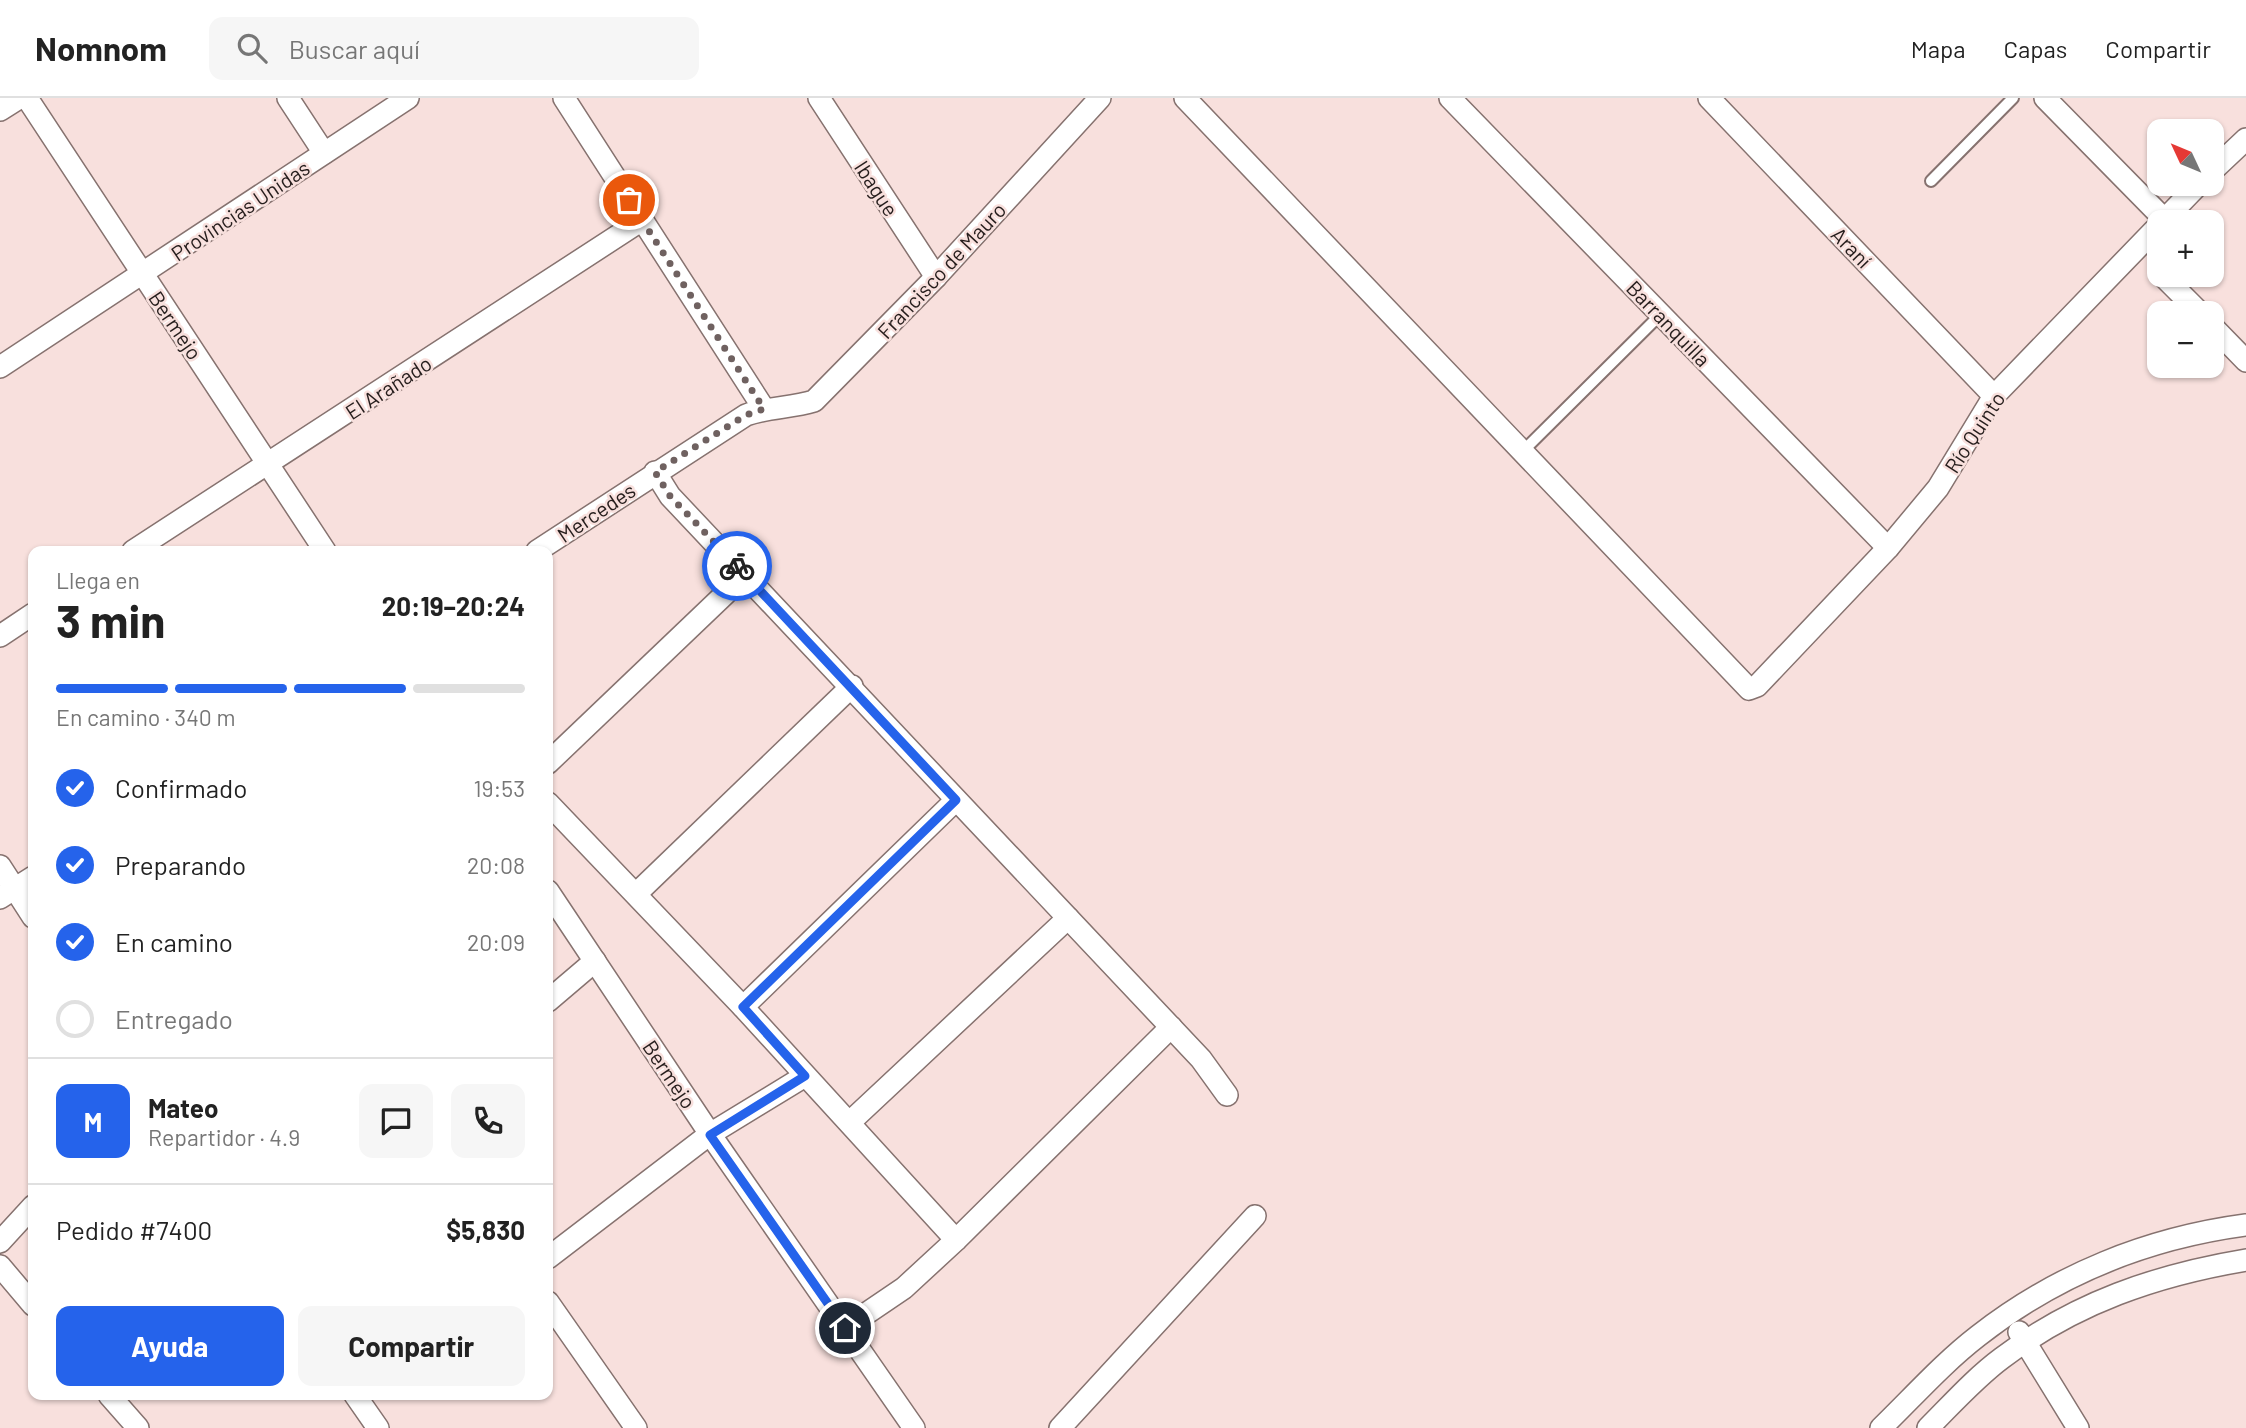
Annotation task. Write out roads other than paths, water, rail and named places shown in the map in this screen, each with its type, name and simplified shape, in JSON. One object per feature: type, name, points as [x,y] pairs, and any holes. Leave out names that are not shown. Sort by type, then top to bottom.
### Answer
[{"type":"street","points":[[0,110],[19,98]]},
{"type":"street","name":"Bermejo","points":[[27,98],[322,546]]},
{"type":"street","points":[[288,98],[324,153]]},
{"type":"street","name":"Provincias Unidas","points":[[0,367],[408,98]]},
{"type":"street","points":[[564,98],[764,409]]},
{"type":"street","name":"Ibague","points":[[819,98],[936,277]]},
{"type":"street","points":[[1185,98],[1521,453]]},
{"type":"street","name":"Barranquilla","points":[[1450,98],[1888,548]]},
{"type":"street","name":"Araní","points":[[1709,98],[1994,396]]},
{"type":"street","points":[[2045,98],[2155,210]]},
{"type":"street","name":"Francisco de Mauro","points":[[764,409],[797,407],[814,401],[936,277],[1092,101]]},
{"type":"street","points":[[2224,159],[2246,138]]},
{"type":"street","name":"Río Quinto","points":[[2171,210],[2186,196]]},
{"type":"street","name":"El Arañado","points":[[141,546],[642,220]]},
{"type":"street","name":"Río Quinto","points":[[1521,453],[1749,689],[1757,686],[1888,548],[1938,488],[1994,396],[2147,235]]},
{"type":"street","points":[[2135,247],[2147,259]]},
{"type":"street","points":[[2175,287],[2188,301]]},
{"type":"street","points":[[2224,338],[2246,361]]},
{"type":"street","name":"Mercedes","points":[[544,546],[746,415],[764,409]]},
{"type":"street","points":[[655,472],[670,496],[1202,1059],[1227,1095]]},
{"type":"street","points":[[553,758],[745,575]]},
{"type":"street","points":[[0,636],[28,617]]},
{"type":"street","points":[[636,894],[852,686]]},
{"type":"street","points":[[743,1007],[956,800]]},
{"type":"street","points":[[553,808],[743,1007],[956,1240]]},
{"type":"street","points":[[0,866],[7,893],[28,912]]},
{"type":"street","points":[[7,893],[28,880]]},
{"type":"street","name":"Bermejo","points":[[553,898],[710,1135],[845,1328],[908,1426]]},
{"type":"street","points":[[850,1122],[1068,918]]},
{"type":"street","points":[[553,997],[595,961]]},
{"type":"street","points":[[845,1328],[904,1288],[956,1240],[1171,1027]]},
{"type":"street","points":[[553,1254],[710,1135],[805,1076]]},
{"type":"street","points":[[0,1242],[28,1211]]},
{"type":"street","points":[[1060,1428],[1255,1216]]},
{"type":"street","points":[[1881,1428],[1956,1355],[2008,1315],[2077,1274],[2119,1256],[2169,1240],[2246,1225]]},
{"type":"street","points":[[1928,1428],[1977,1380],[2025,1342],[2098,1299],[2195,1268],[2246,1260]]},
{"type":"street","points":[[0,1266],[28,1299]]},
{"type":"street","points":[[553,1309],[636,1428]]},
{"type":"street","points":[[2008,1315],[2078,1428]]},
{"type":"street","points":[[114,1400],[138,1428]]},
{"type":"street","points":[[361,1400],[378,1428]]},
{"type":"lane","points":[[1931,181],[2013,98]]},
{"type":"lane","points":[[1521,453],[1660,315]]}]
